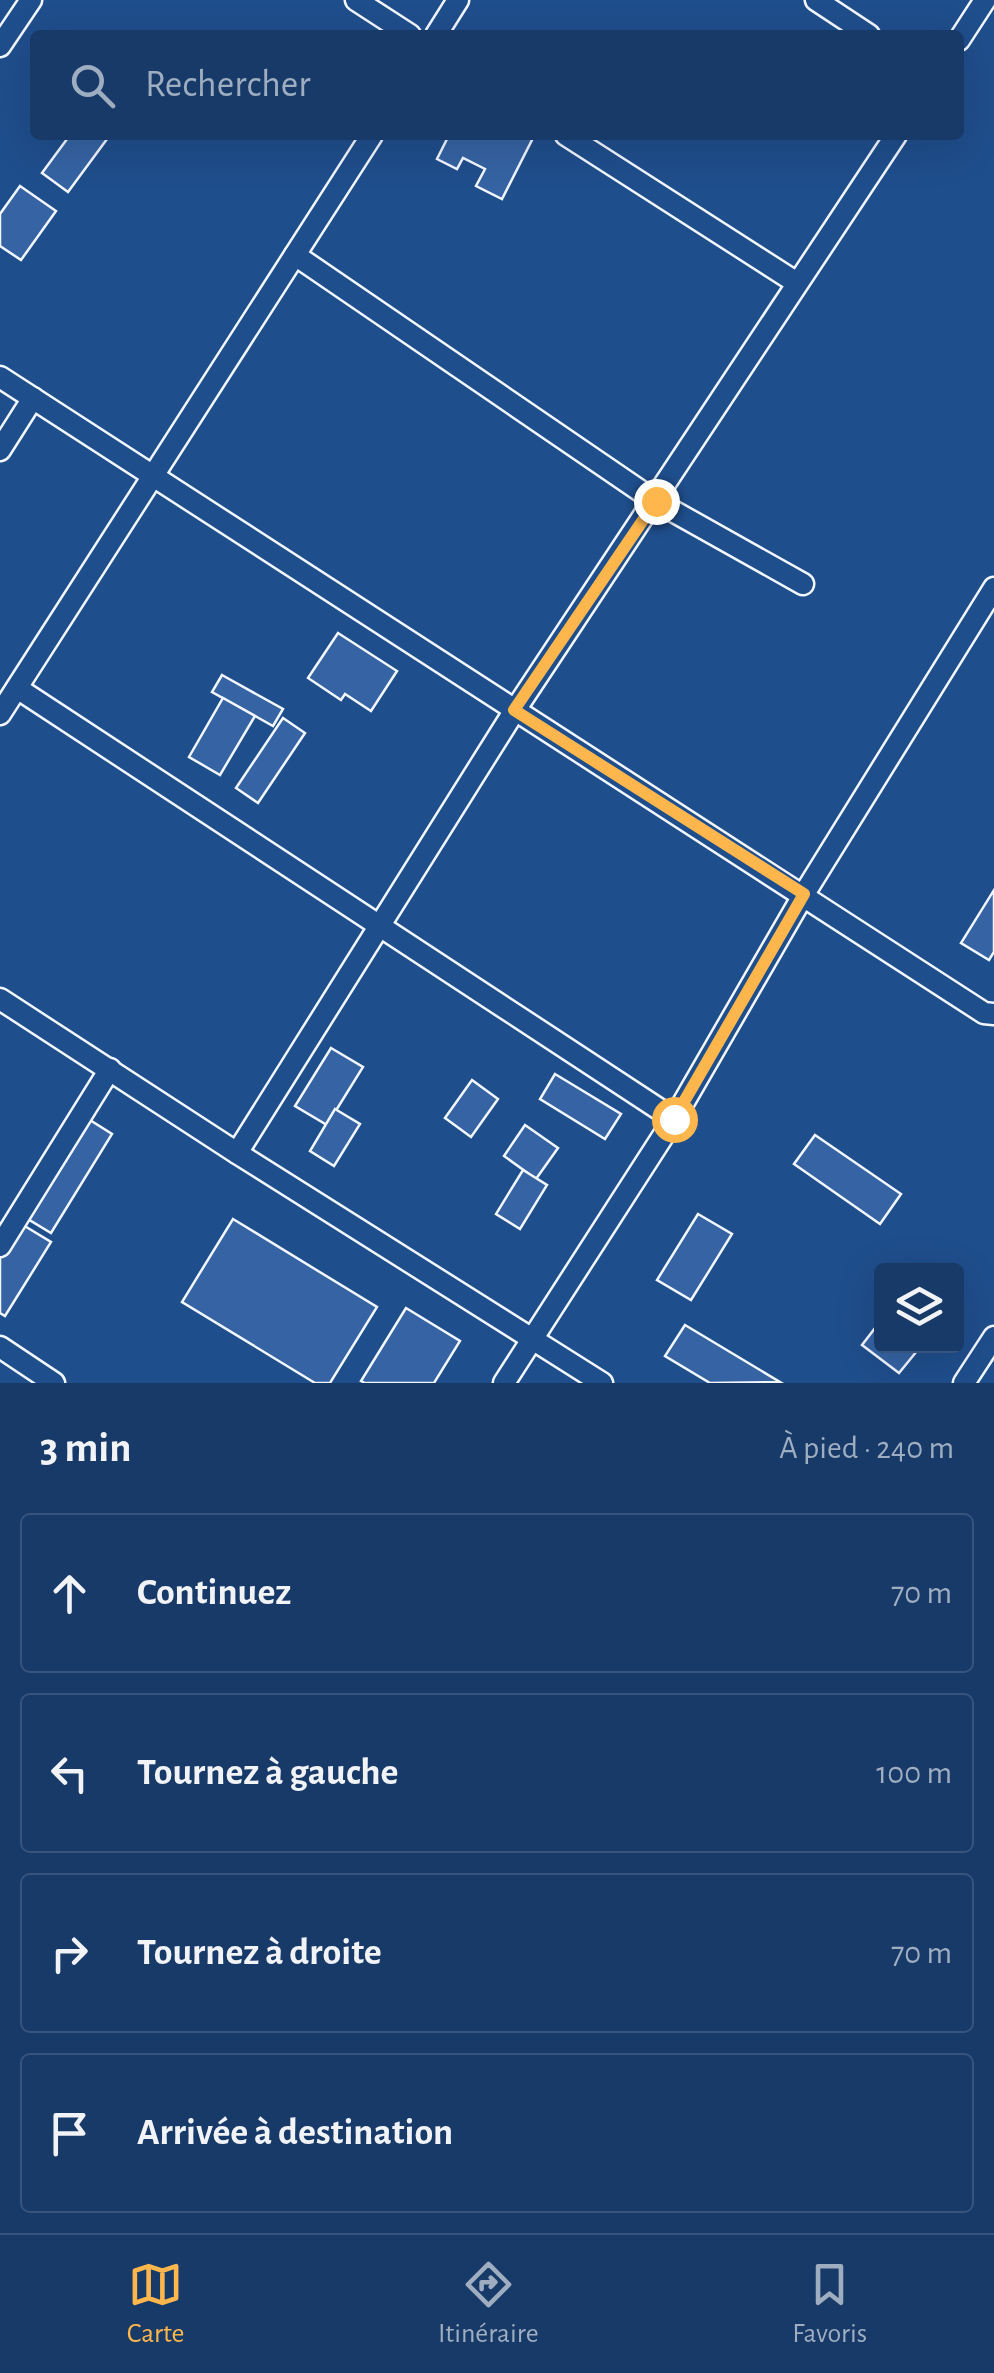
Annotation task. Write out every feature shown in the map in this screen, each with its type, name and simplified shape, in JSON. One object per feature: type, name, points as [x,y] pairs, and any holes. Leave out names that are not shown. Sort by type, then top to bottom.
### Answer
[{"type":"street","points":[[0,46],[32,0]]},
{"type":"street","points":[[356,0],[402,30]]},
{"type":"street","points":[[439,30],[458,0]]},
{"type":"street","points":[[816,0],[861,30]]},
{"type":"street","points":[[964,32],[985,0]]},
{"type":"street","points":[[0,714],[369,140]]},
{"type":"street","points":[[574,140],[798,282]]},
{"type":"street","points":[[237,1154],[514,710],[893,140]]},
{"type":"street","points":[[295,255],[656,501],[803,584]]},
{"type":"street","points":[[0,377],[984,1013],[994,1014]]},
{"type":"street","points":[[0,450],[33,398]]},
{"type":"street","points":[[504,1383],[674,1119],[804,894],[994,588]]},
{"type":"street","points":[[17,688],[674,1119]]},
{"type":"street","points":[[0,999],[237,1154],[602,1383]]},
{"type":"street","points":[[0,1246],[110,1069]]},
{"type":"street","points":[[964,1383],[994,1338]]},
{"type":"street","points":[[0,1348],[54,1383]]},
{"type":"building","points":[[66,140],[106,140],[68,192],[42,173]]},
{"type":"building","points":[[446,140],[532,140],[502,199],[476,186],[485,169],[463,158],[457,169],[437,159]]},
{"type":"building","points":[[20,186],[56,211],[21,260],[0,246],[0,214]]},
{"type":"building","points":[[338,633],[397,671],[371,711],[345,694],[341,700],[308,678]]},
{"type":"building","points":[[222,675],[283,709],[273,726],[212,692]]},
{"type":"building","points":[[223,698],[255,716],[220,775],[189,757]]},
{"type":"building","points":[[283,718],[305,733],[258,803],[236,788]]},
{"type":"building","points":[[994,890],[994,952],[989,960],[961,943]]},
{"type":"building","points":[[331,1048],[363,1067],[327,1125],[295,1106]]},
{"type":"building","points":[[555,1074],[621,1114],[605,1139],[540,1099]]},
{"type":"building","points":[[472,1080],[498,1099],[471,1137],[445,1118]]},
{"type":"building","points":[[335,1109],[360,1124],[334,1166],[310,1151]]},
{"type":"building","points":[[74,1110],[112,1134],[51,1233],[13,1210]]},
{"type":"building","points":[[525,1125],[558,1148],[536,1179],[504,1156]]},
{"type":"building","points":[[815,1135],[901,1194],[880,1224],[794,1164]]},
{"type":"building","points":[[523,1170],[547,1185],[520,1229],[496,1214]]},
{"type":"building","points":[[698,1214],[732,1234],[691,1300],[657,1280]]},
{"type":"building","points":[[233,1219],[377,1307],[330,1383],[315,1383],[182,1302]]},
{"type":"building","points":[[18,1222],[51,1242],[5,1316],[0,1313],[0,1251]]},
{"type":"building","points":[[406,1308],[460,1341],[434,1383],[361,1381]]},
{"type":"building","points":[[685,1325],[780,1382],[710,1383],[665,1356]]},
{"type":"building","points":[[874,1329],[874,1353],[915,1353],[899,1373],[862,1345]]},
{"type":"route","points":[[656,501],[514,710],[804,894],[674,1119]]}]
